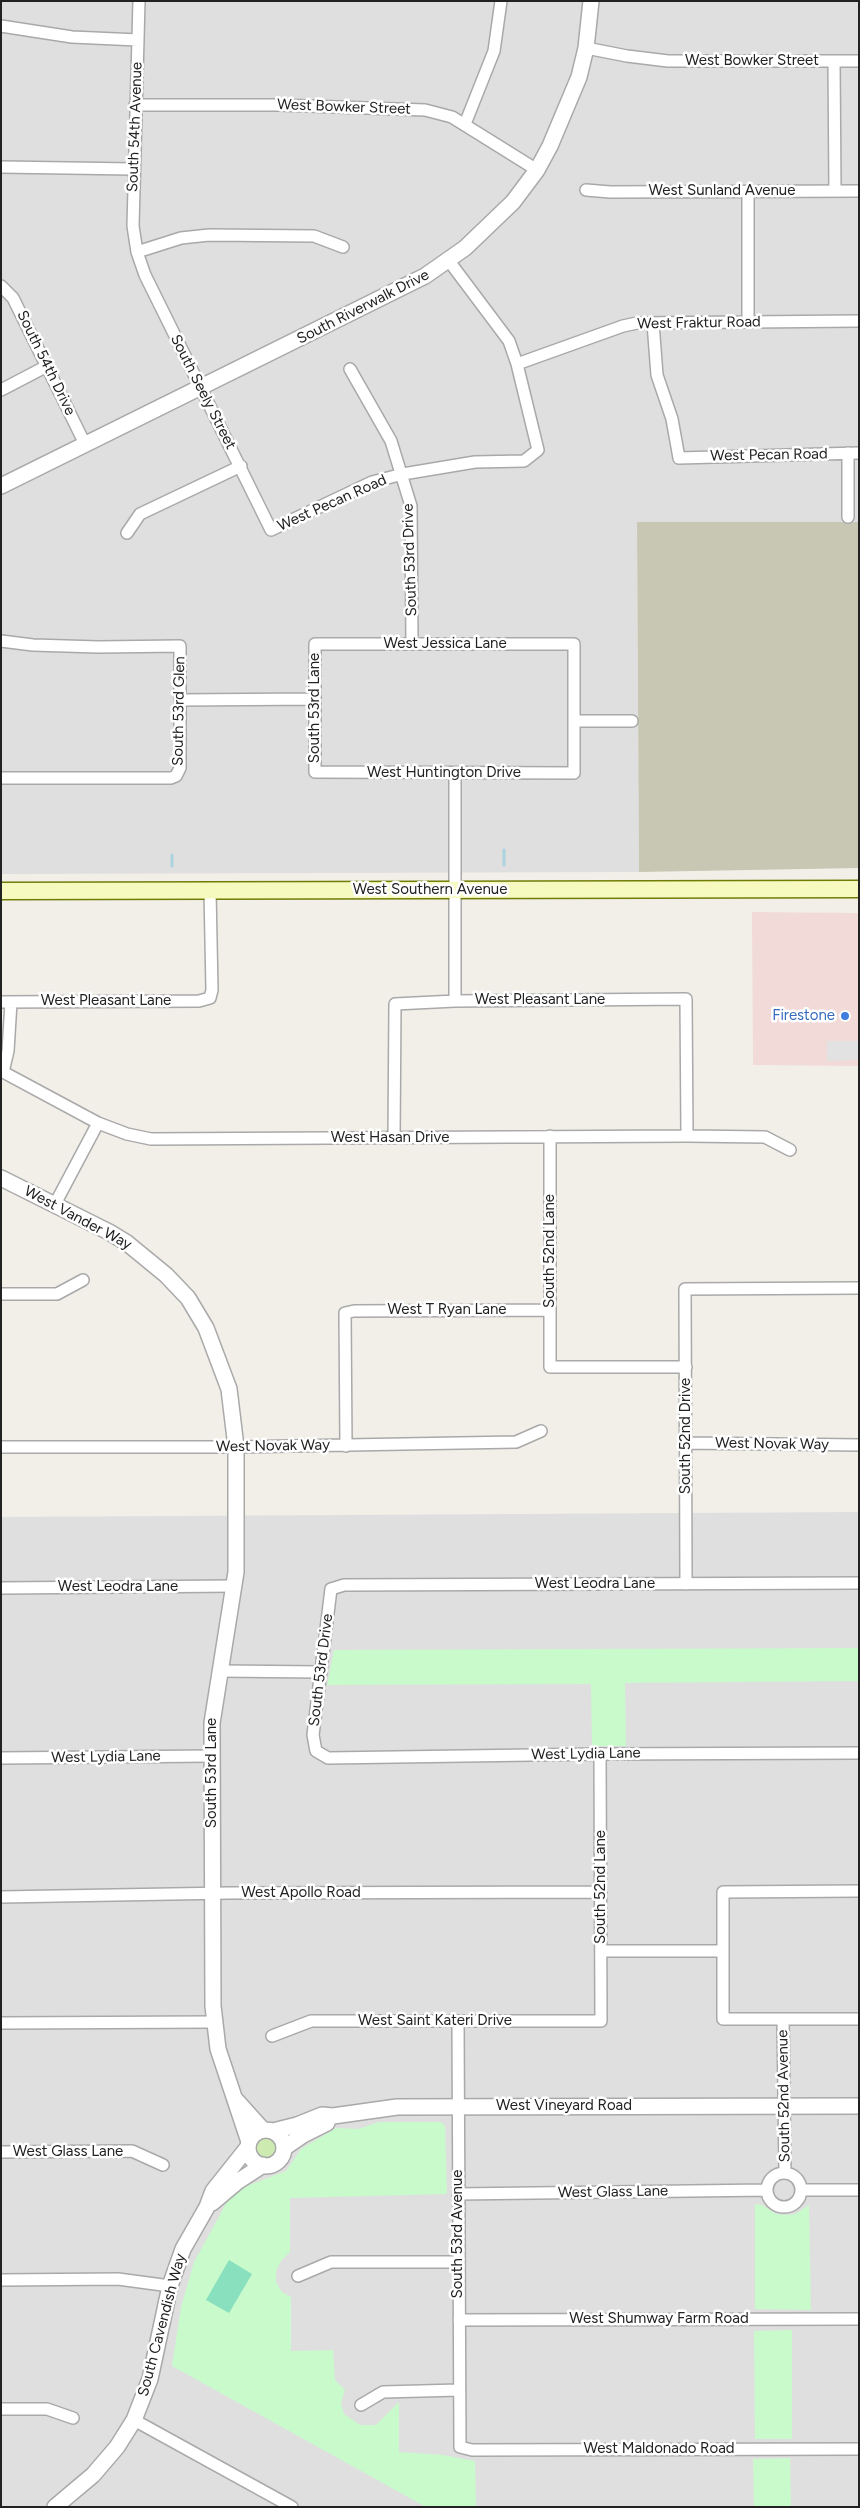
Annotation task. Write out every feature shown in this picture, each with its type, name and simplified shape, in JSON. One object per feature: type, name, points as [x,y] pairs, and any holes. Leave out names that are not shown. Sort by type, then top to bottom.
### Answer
[{"type":"main road","name":"West Southern Avenue","points":[[1,891],[859,889]]},
{"type":"street","name":"South 54th Avenue","points":[[137,252],[133,226],[133,169],[139,1]]},
{"type":"street","points":[[464,124],[494,51],[502,1]]},
{"type":"street","name":"South Riverwalk Drive","points":[[1,486],[425,276],[449,260],[498,219],[537,170],[568,107],[579,77],[586,48],[591,1]]},
{"type":"street","points":[[1,26],[72,37],[138,40]]},
{"type":"street","name":"West Bowker Street","points":[[586,48],[668,61],[859,61]]},
{"type":"street","points":[[834,61],[835,191]]},
{"type":"street","name":"West Bowker Street","points":[[135,105],[279,105],[425,110],[444,114],[464,124],[537,170]]},
{"type":"street","points":[[1,167],[133,169]]},
{"type":"street","name":"West Sunland Avenue","points":[[586,190],[610,192],[859,191]]},
{"type":"street","points":[[748,191],[748,322]]},
{"type":"street","points":[[137,252],[181,238],[209,235],[314,236],[342,247]]},
{"type":"street","name":"South Seely Street","points":[[137,252],[145,275],[271,530]]},
{"type":"street","points":[[449,260],[509,341],[517,364]]},
{"type":"street","name":"South 54th Drive","points":[[1,286],[13,298],[85,444]]},
{"type":"street","name":"West Fraktur Road","points":[[517,364],[624,326],[653,323],[859,321]]},
{"type":"street","name":"West Pecan Road","points":[[653,323],[657,375],[672,419],[679,458],[853,453]]},
{"type":"street","name":"West Pecan Road","points":[[271,530],[372,482],[403,474],[475,462],[524,461],[538,450],[517,364]]},
{"type":"street","points":[[1,390],[48,366]]},
{"type":"street","name":"South 53rd Drive","points":[[350,369],[391,442],[412,506],[412,644]]},
{"type":"street","points":[[848,517],[853,453]]},
{"type":"street","points":[[128,533],[140,514],[241,466]]},
{"type":"street","name":"South 53rd Glen","points":[[1,641],[33,645],[98,647],[180,646],[180,768],[176,776],[171,778],[1,778]]},
{"type":"street","name":"West Jessica Lane","points":[[315,644],[574,644],[574,721]]},
{"type":"street","name":"South 53rd Lane","points":[[315,644],[315,772]]},
{"type":"street","points":[[180,700],[316,699]]},
{"type":"street","points":[[574,721],[632,721]]},
{"type":"street","name":"West Huntington Drive","points":[[315,772],[574,773],[574,721]]},
{"type":"street","points":[[455,774],[455,1001]]},
{"type":"street","name":"West Pleasant Lane","points":[[6,1002],[200,1001],[210,998],[212,990],[210,891]]},
{"type":"street","name":"West Pleasant Lane","points":[[394,1138],[395,1004],[455,1001],[686,999],[687,1136]]},
{"type":"street","name":"West Hasan Drive","points":[[6,1002],[8,1051],[3,1072],[98,1123],[127,1134],[151,1139],[550,1136],[765,1137],[790,1150]]},
{"type":"street","points":[[55,1204],[98,1123]]},
{"type":"street","name":"South 52nd Lane","points":[[550,1136],[550,1367],[686,1367]]},
{"type":"street","name":"West Vander Way","points":[[1,1178],[128,1243],[166,1275],[188,1298],[206,1328],[225,1373],[233,1408],[236,1447]]},
{"type":"street","points":[[1,1294],[57,1294],[83,1280]]},
{"type":"street","name":"South 52nd Drive","points":[[686,1584],[685,1289],[859,1288]]},
{"type":"street","name":"West T Ryan Lane","points":[[346,1446],[345,1313],[354,1311],[550,1310]]},
{"type":"street","name":"West Novak Way","points":[[1,1447],[346,1446],[516,1442],[541,1431]]},
{"type":"street","name":"West Novak Way","points":[[686,1443],[859,1445]]},
{"type":"street","name":"South 53rd Lane","points":[[236,1447],[235,1586],[213,1707],[211,1756],[213,2022],[221,2060],[235,2098],[236,2108],[249,2144],[251,2157],[263,2165]]},
{"type":"street","name":"West Leodra Lane","points":[[331,1589],[344,1585],[859,1583]]},
{"type":"street","name":"West Leodra Lane","points":[[1,1588],[235,1586]]},
{"type":"street","name":"South 53rd Drive","points":[[316,1751],[313,1735],[331,1589]]},
{"type":"street","points":[[220,1671],[320,1672]]},
{"type":"street","name":"West Lydia Lane","points":[[316,1751],[328,1758],[600,1754],[859,1754]]},
{"type":"street","name":"South 52nd Lane","points":[[600,1754],[601,2021]]},
{"type":"street","name":"West Lydia Lane","points":[[1,1758],[211,1756]]},
{"type":"street","points":[[859,1891],[723,1892],[722,1951],[723,2019],[859,2019]]},
{"type":"street","name":"West Apollo Road","points":[[1,1897],[212,1893],[600,1892]]},
{"type":"street","points":[[601,1951],[722,1951]]},
{"type":"street","name":"South 52nd Avenue","points":[[783,2019],[785,2173]]},
{"type":"street","name":"West Saint Kateri Drive","points":[[272,2036],[311,2021],[601,2021]]},
{"type":"street","name":"South 53rd Avenue","points":[[458,2021],[460,2447]]},
{"type":"street","points":[[1,2023],[213,2022]]},
{"type":"street","name":"South 53rd Lane","points":[[235,2098],[268,2130],[281,2138],[284,2148]]},
{"type":"street","name":"West Vineyard Road","points":[[268,2130],[297,2125],[322,2115],[333,2116],[383,2108],[859,2106]]},
{"type":"street","points":[[263,2165],[277,2161],[284,2148],[303,2135],[326,2124],[333,2116]]},
{"type":"street","points":[[249,2144],[254,2134],[268,2130]]},
{"type":"street","name":"South Cavendish Way","points":[[55,2507],[93,2475],[120,2443],[134,2420],[154,2364],[170,2286],[183,2249],[207,2207],[212,2192],[249,2144]]},
{"type":"street","name":"West Glass Lane","points":[[1,2152],[132,2151],[163,2165]]},
{"type":"street","name":"South Cavendish Way","points":[[207,2207],[246,2175],[263,2165]]},
{"type":"street","points":[[785,2173],[798,2180],[802,2190],[793,2205],[781,2207],[771,2201],[767,2190],[774,2176],[785,2173]]},
{"type":"street","name":"West Glass Lane","points":[[458,2194],[767,2190]]},
{"type":"street","points":[[802,2190],[859,2190]]},
{"type":"street","points":[[298,2276],[332,2262],[458,2262]]},
{"type":"street","points":[[1,2280],[118,2279],[170,2286]]},
{"type":"street","name":"West Shumway Farm Road","points":[[459,2320],[859,2319]]},
{"type":"street","points":[[361,2405],[383,2392],[459,2390]]},
{"type":"street","points":[[1,2409],[47,2408],[73,2418]]},
{"type":"street","points":[[134,2420],[292,2507]]},
{"type":"street","name":"West Maldonado Road","points":[[460,2447],[472,2450],[859,2449]]},
{"type":"shaded area","points":[[1,1],[859,1],[859,522],[637,522],[639,872],[1,874]]},
{"type":"shaded area","points":[[637,522],[859,522],[859,868],[639,872]]},
{"type":"shaded area","points":[[752,912],[859,913],[859,1066],[753,1065]]},
{"type":"shaded area","points":[[858,961],[859,1060],[827,1061],[827,1041],[858,1041]]},
{"type":"shaded area","points":[[859,1512],[859,2507],[1,2507],[1,1517]]},
{"type":"green space","points":[[859,1648],[859,1681],[625,1683],[626,1746],[592,1746],[591,1684],[327,1685],[334,1650]]},
{"type":"green space","points":[[379,2122],[440,2122],[445,2125],[447,2194],[290,2198],[290,2252],[281,2261],[276,2272],[276,2282],[282,2292],[291,2297],[291,2351],[333,2350],[335,2380],[345,2390],[341,2403],[344,2414],[360,2425],[376,2425],[399,2402],[399,2452],[443,2455],[475,2461],[476,2507],[426,2507],[172,2366],[181,2307],[194,2262],[228,2200],[239,2189],[286,2171],[301,2149],[336,2128],[358,2129]]},
{"type":"green space","points":[[266,2137],[274,2141],[278,2149],[274,2157],[266,2161],[258,2157],[254,2149],[258,2141]]},
{"type":"green space","points":[[755,2204],[762,2205],[776,2214],[787,2215],[795,2214],[809,2205],[811,2310],[755,2309]]},
{"type":"green space","points":[[229,2260],[252,2274],[229,2313],[206,2300]]},
{"type":"green space","points":[[792,2330],[792,2439],[755,2439],[754,2331]]},
{"type":"green space","points":[[790,2458],[791,2507],[754,2507],[753,2459]]},
{"type":"waterway","points":[[504,850],[504,865]]},
{"type":"waterway","points":[[172,855],[172,866]]},
{"type":"place","name":"Firestone","points":[[845,1016]]}]
